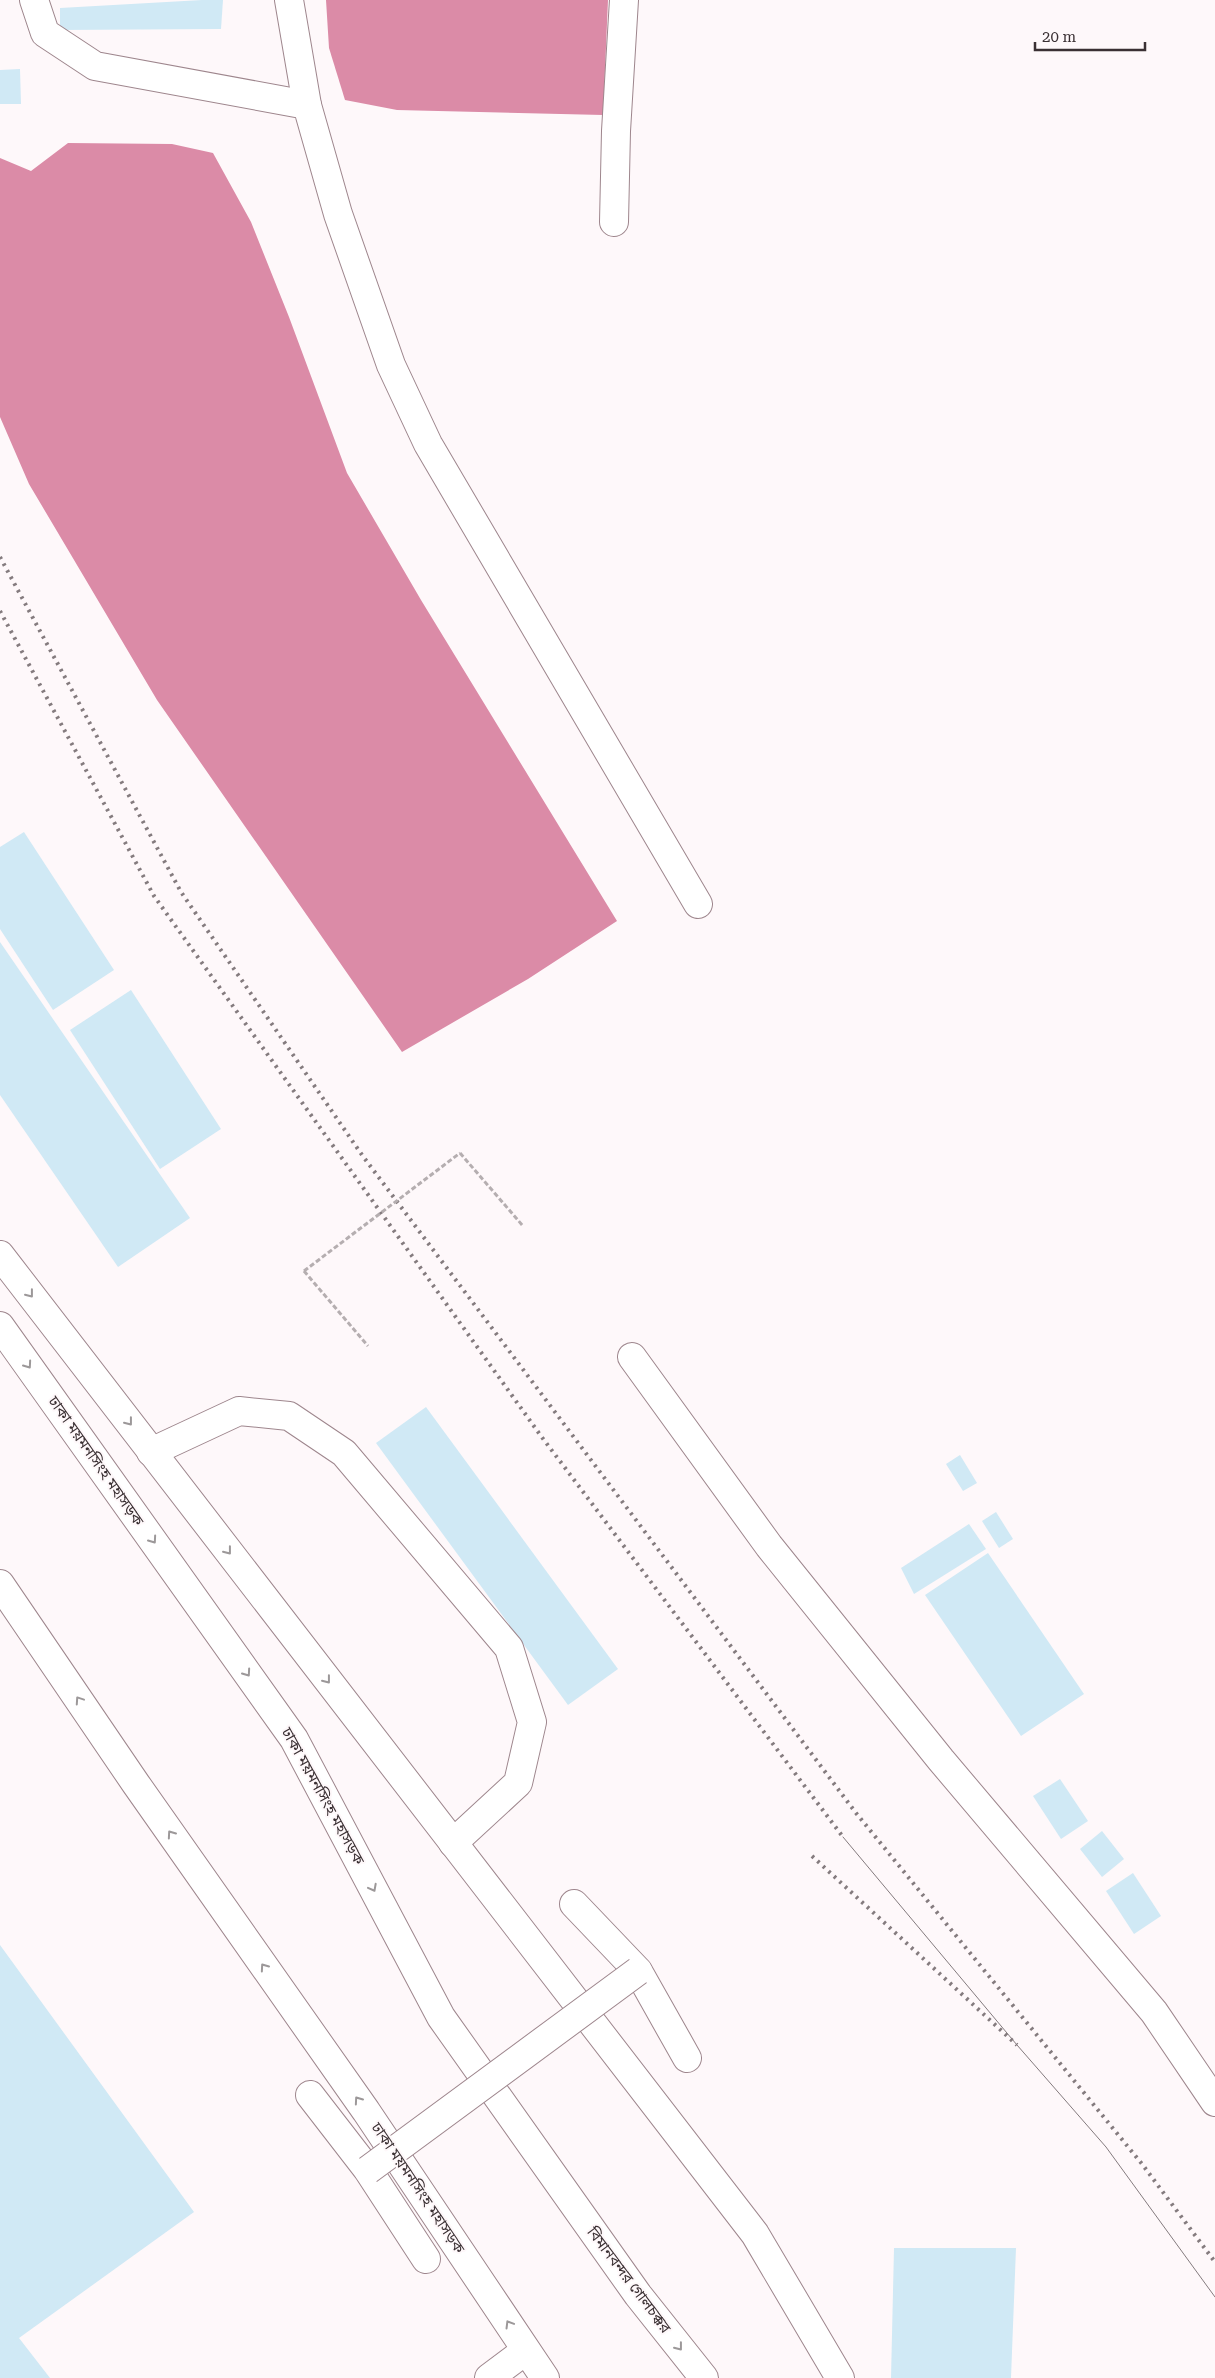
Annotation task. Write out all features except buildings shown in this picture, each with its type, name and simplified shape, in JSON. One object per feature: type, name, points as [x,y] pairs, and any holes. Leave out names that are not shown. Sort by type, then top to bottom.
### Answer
[{"type":"main road","points":[[34,0],[45,32],[95,66],[308,105]]},
{"type":"main road","points":[[289,0],[308,105],[338,214],[388,356],[428,444],[698,904]]},
{"type":"main road","points":[[614,222],[616,131],[624,0]]},
{"type":"main road","points":[[0,1255],[755,2234],[840,2378]]},
{"type":"main road","name":"ঢাকা ময়মনসিংহ মহাসড়ক","points":[[0,1326],[294,1739],[441,2017],[557,2181]]},
{"type":"main road","points":[[632,1357],[769,1546],[941,1760],[1154,2012],[1215,2102]]},
{"type":"main road","points":[[151,1452],[239,1411],[289,1416],[344,1453],[508,1648],[532,1722],[518,1784],[453,1844]]},
{"type":"main road","name":"ঢাকা ময়মনসিংহ মহাসড়ক","points":[[0,1584],[136,1784],[366,2111],[494,2299],[526,2351]]},
{"type":"main road","points":[[574,1904],[638,1971],[686,2058]]},
{"type":"main road","points":[[368,2170],[638,1971]]},
{"type":"main road","points":[[310,2095],[368,2170],[426,2259]]},
{"type":"main road","name":"বিমানবন্দর গোলচক্কর","points":[[557,2181],[638,2295],[704,2378]]},
{"type":"main road","points":[[489,2378],[526,2351],[545,2378]]},
{"type":"path","points":[[368,1346],[304,1272],[460,1153],[523,1226]]},
{"type":"shaded area","points":[[326,0],[608,0],[603,115],[397,110],[345,100],[329,48]]},
{"type":"shaded area","points":[[68,143],[172,144],[213,153],[251,222],[289,317],[347,473],[421,600],[617,921],[528,979],[402,1052],[157,700],[29,484],[0,417],[0,158],[31,171]]},
{"type":"tram line","points":[[843,1837],[1017,2045],[1106,2147],[1215,2297]]},
{"type":"railway","points":[[0,557],[181,892],[362,1155],[856,1813],[1142,2164],[1215,2262]]},
{"type":"railway","points":[[0,611],[154,896],[541,1436],[843,1837]]},
{"type":"railway","points":[[812,1856],[1017,2045]]}]
